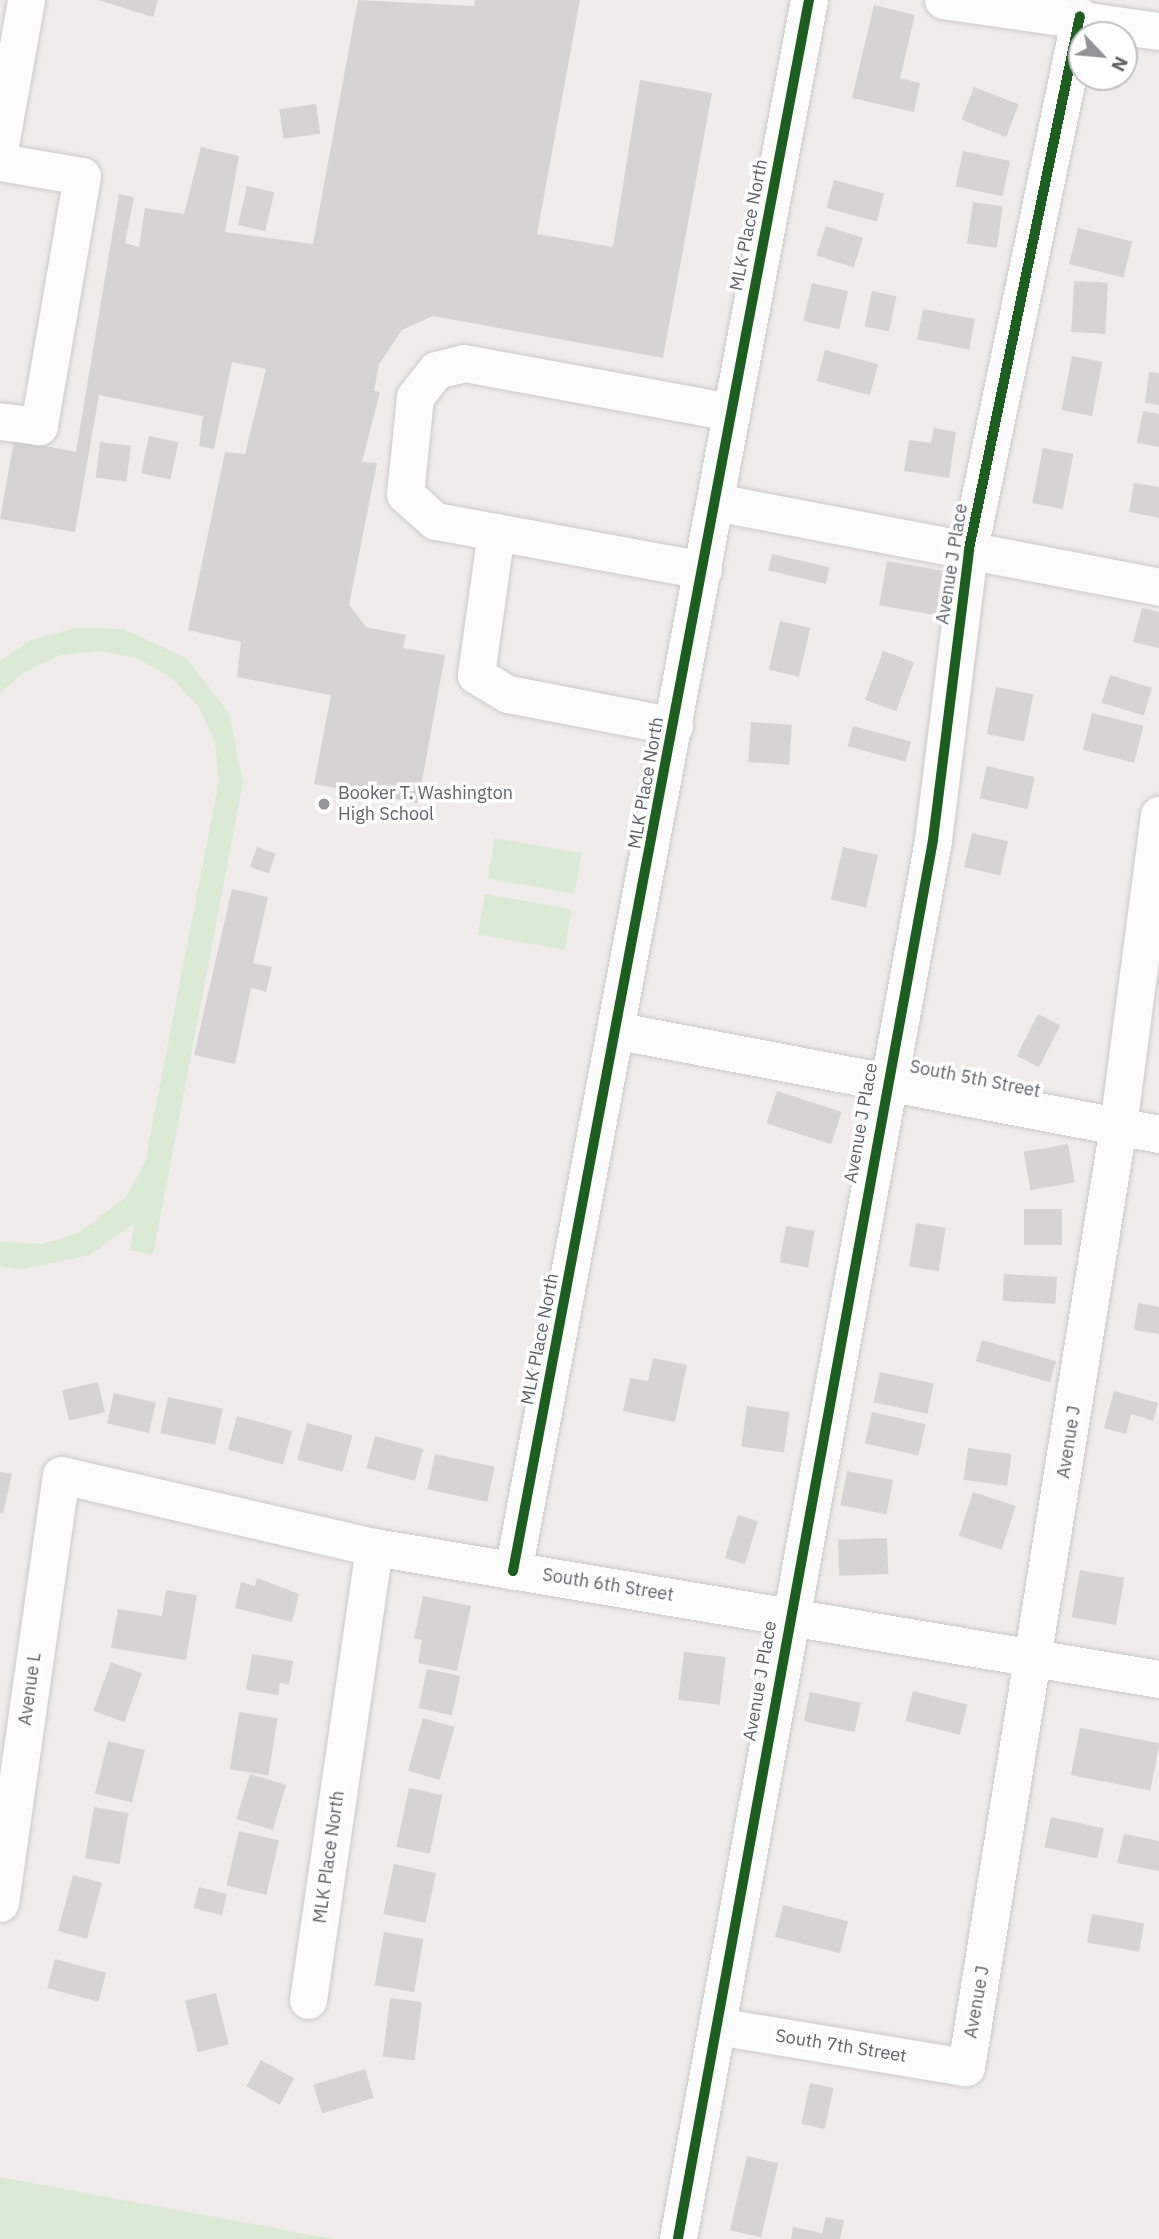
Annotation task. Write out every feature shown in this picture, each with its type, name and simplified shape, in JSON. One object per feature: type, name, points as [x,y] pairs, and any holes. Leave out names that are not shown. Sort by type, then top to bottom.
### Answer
[{"type":"street","points":[[0,145],[26,0]]},
{"type":"street","name":"MLK Place North","points":[[513,1571],[619,1031],[809,0]]},
{"type":"street","points":[[943,0],[1080,16],[1159,30]]},
{"type":"street","name":"Avenue J Place","points":[[678,2238],[886,1080],[933,840],[969,549],[1080,16]]},
{"type":"street","points":[[0,162],[82,176],[39,426],[0,421]]},
{"type":"street","points":[[703,570],[435,521],[405,494],[415,397],[436,370],[464,363],[732,412]]},
{"type":"street","points":[[715,502],[1159,587]]},
{"type":"street","points":[[496,532],[476,675],[508,694],[674,726]]},
{"type":"street","name":"Avenue J","points":[[966,2067],[1036,1655],[1118,1126],[1159,815]]},
{"type":"street","name":"South 5th Street","points":[[619,1031],[1159,1134]]},
{"type":"street","name":"South 6th Street","points":[[61,1475],[374,1547],[790,1613],[1159,1679]]},
{"type":"street","name":"Avenue L","points":[[0,1903],[61,1475]]},
{"type":"street","name":"MLK Place North","points":[[308,2000],[374,1547]]},
{"type":"street","name":"South 7th Street","points":[[717,2025],[966,2067]]},
{"type":"green space","points":[[76,628],[123,629],[186,658],[229,713],[243,782],[153,1255],[130,1250],[134,1223],[90,1255],[21,1269],[0,1266],[0,1242],[42,1244],[79,1233],[126,1197],[145,1162],[219,781],[215,742],[198,706],[172,678],[137,658],[99,651],[60,655],[24,672],[0,693],[0,661],[31,640]]},
{"type":"green space","points":[[495,838],[582,853],[575,894],[488,878]]},
{"type":"green space","points":[[485,894],[572,909],[565,950],[478,934]]},
{"type":"green space","points":[[0,2177],[333,2239],[0,2239]]},
{"type":"building","points":[[98,0],[158,0],[153,17]]},
{"type":"building","points":[[358,0],[474,6],[475,0],[580,0],[537,234],[613,247],[640,80],[712,93],[663,358],[433,316],[402,330],[379,364],[374,391],[380,392],[362,462],[377,463],[349,605],[366,627],[406,635],[403,648],[445,655],[418,803],[314,784],[331,695],[237,677],[241,642],[188,630],[225,452],[245,454],[266,369],[232,362],[214,449],[199,446],[203,416],[99,395],[75,532],[0,519],[14,440],[76,452],[119,194],[134,197],[125,243],[139,247],[145,208],[184,214],[201,147],[239,156],[225,232],[313,244]]},
{"type":"building","points":[[874,5],[915,15],[900,78],[920,83],[914,112],[852,98]]},
{"type":"building","points":[[974,87],[1019,104],[1006,137],[961,120]]},
{"type":"building","points":[[316,104],[320,134],[284,139],[279,109]]},
{"type":"building","points":[[963,151],[1010,161],[1002,196],[956,186]]},
{"type":"building","points":[[834,180],[884,193],[877,221],[826,208]]},
{"type":"building","points":[[247,186],[274,192],[265,231],[238,225]]},
{"type":"building","points":[[973,202],[1003,206],[997,248],[967,244]]},
{"type":"building","points":[[826,226],[863,238],[854,268],[816,255]]},
{"type":"building","points":[[1078,228],[1132,242],[1123,277],[1069,264]]},
{"type":"building","points":[[1074,281],[1108,283],[1105,334],[1071,332]]},
{"type":"building","points":[[812,283],[848,291],[839,329],[803,321]]},
{"type":"building","points":[[872,291],[896,296],[889,331],[865,326]]},
{"type":"building","points":[[923,309],[975,319],[969,350],[917,339]]},
{"type":"building","points":[[825,350],[878,364],[870,395],[817,381]]},
{"type":"building","points":[[1072,356],[1102,362],[1092,416],[1062,410]]},
{"type":"building","points":[[1149,372],[1159,373],[1159,405],[1145,403]]},
{"type":"building","points":[[1143,411],[1159,414],[1159,447],[1137,443]]},
{"type":"building","points":[[934,428],[956,432],[949,478],[904,471],[909,440],[931,443]]},
{"type":"building","points":[[149,436],[178,442],[170,479],[141,473]]},
{"type":"building","points":[[100,442],[131,446],[126,482],[96,478]]},
{"type":"building","points":[[1043,448],[1073,454],[1063,509],[1032,503]]},
{"type":"building","points":[[1134,483],[1159,487],[1159,518],[1129,512]]},
{"type":"building","points":[[772,554],[829,567],[826,584],[768,571]]},
{"type":"building","points":[[887,561],[952,572],[944,617],[879,605]]},
{"type":"building","points":[[1142,608],[1159,612],[1159,648],[1133,642]]},
{"type":"building","points":[[780,621],[810,628],[799,677],[769,670]]},
{"type":"building","points":[[883,651],[914,662],[896,711],[865,700]]},
{"type":"building","points":[[1110,675],[1152,688],[1144,716],[1102,703]]},
{"type":"building","points":[[996,687],[1033,694],[1024,741],[987,734]]},
{"type":"building","points":[[1092,713],[1143,726],[1134,763],[1083,750]]},
{"type":"building","points":[[751,722],[792,725],[789,765],[748,762]]},
{"type":"building","points":[[853,726],[911,742],[906,762],[848,746]]},
{"type":"building","points":[[987,766],[1035,777],[1027,809],[980,798]]},
{"type":"building","points":[[972,833],[1008,841],[1000,875],[964,867]]},
{"type":"building","points":[[257,847],[276,854],[269,874],[250,867]]},
{"type":"building","points":[[843,847],[878,855],[866,908],[831,900]]},
{"type":"building","points":[[232,889],[268,897],[253,963],[272,967],[266,992],[251,988],[235,1064],[194,1055]]},
{"type":"building","points":[[1038,1014],[1060,1025],[1039,1067],[1017,1056]]},
{"type":"building","points":[[777,1091],[842,1112],[831,1144],[766,1123]]},
{"type":"building","points":[[1068,1144],[1075,1182],[1030,1190],[1024,1152]]},
{"type":"building","points":[[1024,1209],[1062,1209],[1062,1245],[1024,1245]]},
{"type":"building","points":[[916,1223],[946,1228],[939,1271],[909,1266]]},
{"type":"building","points":[[786,1226],[815,1231],[808,1267],[780,1262]]},
{"type":"building","points":[[1004,1274],[1057,1277],[1056,1304],[1003,1301]]},
{"type":"building","points":[[1138,1303],[1159,1307],[1159,1334],[1134,1330]]},
{"type":"building","points":[[982,1340],[1056,1361],[1050,1382],[976,1361]]},
{"type":"building","points":[[653,1358],[687,1365],[675,1422],[623,1411],[630,1378],[648,1381]]},
{"type":"building","points":[[880,1372],[934,1383],[927,1414],[874,1402]]},
{"type":"building","points":[[98,1382],[105,1412],[69,1421],[62,1390]]},
{"type":"building","points":[[1114,1391],[1158,1403],[1153,1421],[1131,1414],[1126,1434],[1104,1428]]},
{"type":"building","points":[[114,1393],[156,1403],[149,1433],[107,1423]]},
{"type":"building","points":[[168,1397],[223,1409],[215,1445],[160,1433]]},
{"type":"building","points":[[747,1406],[790,1412],[784,1453],[741,1447]]},
{"type":"building","points":[[872,1412],[926,1424],[918,1456],[865,1443]]},
{"type":"building","points":[[237,1416],[292,1431],[283,1465],[228,1450]]},
{"type":"building","points":[[307,1423],[352,1435],[343,1472],[297,1460]]},
{"type":"building","points":[[375,1436],[423,1449],[415,1481],[366,1468]]},
{"type":"building","points":[[968,1448],[1012,1454],[1007,1486],[964,1480]]},
{"type":"building","points":[[435,1454],[495,1467],[487,1502],[428,1489]]},
{"type":"building","points":[[847,1471],[893,1480],[886,1514],[840,1505]]},
{"type":"building","points":[[0,1472],[12,1474],[3,1514],[0,1513]]},
{"type":"building","points":[[973,1492],[1016,1506],[1002,1550],[959,1536]]},
{"type":"building","points":[[738,1515],[758,1521],[745,1564],[725,1558]]},
{"type":"building","points":[[887,1538],[888,1574],[839,1576],[838,1540]]},
{"type":"building","points":[[1080,1570],[1124,1578],[1116,1625],[1072,1617]]},
{"type":"building","points":[[257,1578],[299,1594],[292,1622],[235,1608],[241,1582],[255,1586]]},
{"type":"building","points":[[166,1590],[197,1595],[186,1660],[111,1648],[118,1609],[162,1616]]},
{"type":"building","points":[[423,1596],[471,1606],[457,1671],[418,1663],[422,1640],[414,1638]]},
{"type":"building","points":[[684,1652],[726,1657],[720,1705],[678,1700]]},
{"type":"building","points":[[252,1654],[293,1661],[289,1685],[280,1683],[278,1695],[246,1690]]},
{"type":"building","points":[[111,1662],[142,1673],[124,1722],[93,1711]]},
{"type":"building","points":[[427,1669],[460,1676],[452,1715],[419,1708]]},
{"type":"building","points":[[913,1691],[967,1705],[960,1735],[906,1721]]},
{"type":"building","points":[[810,1692],[861,1703],[855,1732],[804,1721]]},
{"type":"building","points":[[239,1712],[278,1718],[268,1775],[230,1769]]},
{"type":"building","points":[[423,1718],[455,1727],[440,1780],[408,1771]]},
{"type":"building","points":[[1080,1728],[1159,1743],[1150,1791],[1071,1775]]},
{"type":"building","points":[[108,1741],[145,1750],[132,1803],[95,1793]]},
{"type":"building","points":[[250,1774],[286,1785],[273,1830],[236,1819]]},
{"type":"building","points":[[409,1788],[442,1795],[430,1854],[397,1847]]},
{"type":"building","points":[[94,1807],[128,1813],[119,1864],[85,1858]]},
{"type":"building","points":[[1051,1817],[1104,1828],[1097,1859],[1045,1847]]},
{"type":"building","points":[[239,1831],[279,1840],[266,1895],[226,1886]]},
{"type":"building","points":[[1124,1834],[1159,1841],[1159,1871],[1117,1863]]},
{"type":"building","points":[[394,1864],[436,1873],[425,1923],[383,1914]]},
{"type":"building","points":[[73,1875],[102,1883],[87,1939],[58,1931]]},
{"type":"building","points":[[199,1887],[227,1894],[222,1915],[194,1908]]},
{"type":"building","points":[[783,1905],[848,1921],[840,1953],[775,1937]]},
{"type":"building","points":[[1092,1914],[1144,1923],[1139,1952],[1087,1943]]},
{"type":"building","points":[[384,1932],[423,1939],[414,1992],[375,1985]]},
{"type":"building","points":[[55,1959],[106,1973],[98,2002],[47,1988]]},
{"type":"building","points":[[216,1993],[229,2044],[198,2052],[185,2001]]},
{"type":"building","points":[[390,1998],[422,2002],[415,2060],[383,2057]]},
{"type":"building","points":[[261,2060],[294,2078],[280,2105],[246,2086]]},
{"type":"building","points":[[365,2069],[374,2098],[322,2113],[313,2085]]},
{"type":"building","points":[[810,2083],[833,2088],[825,2129],[801,2124]]},
{"type":"building","points":[[747,2156],[778,2163],[761,2237],[730,2230]]},
{"type":"building","points":[[826,2217],[844,2220],[840,2239],[791,2239],[793,2227],[822,2233]]},
{"type":"cycle path","points":[[513,1571],[809,0]]},
{"type":"cycle path","points":[[678,2238],[933,840],[969,549],[1080,16]]},
{"type":"place","name":"Booker T. Washington High School","points":[[324,804]]}]
